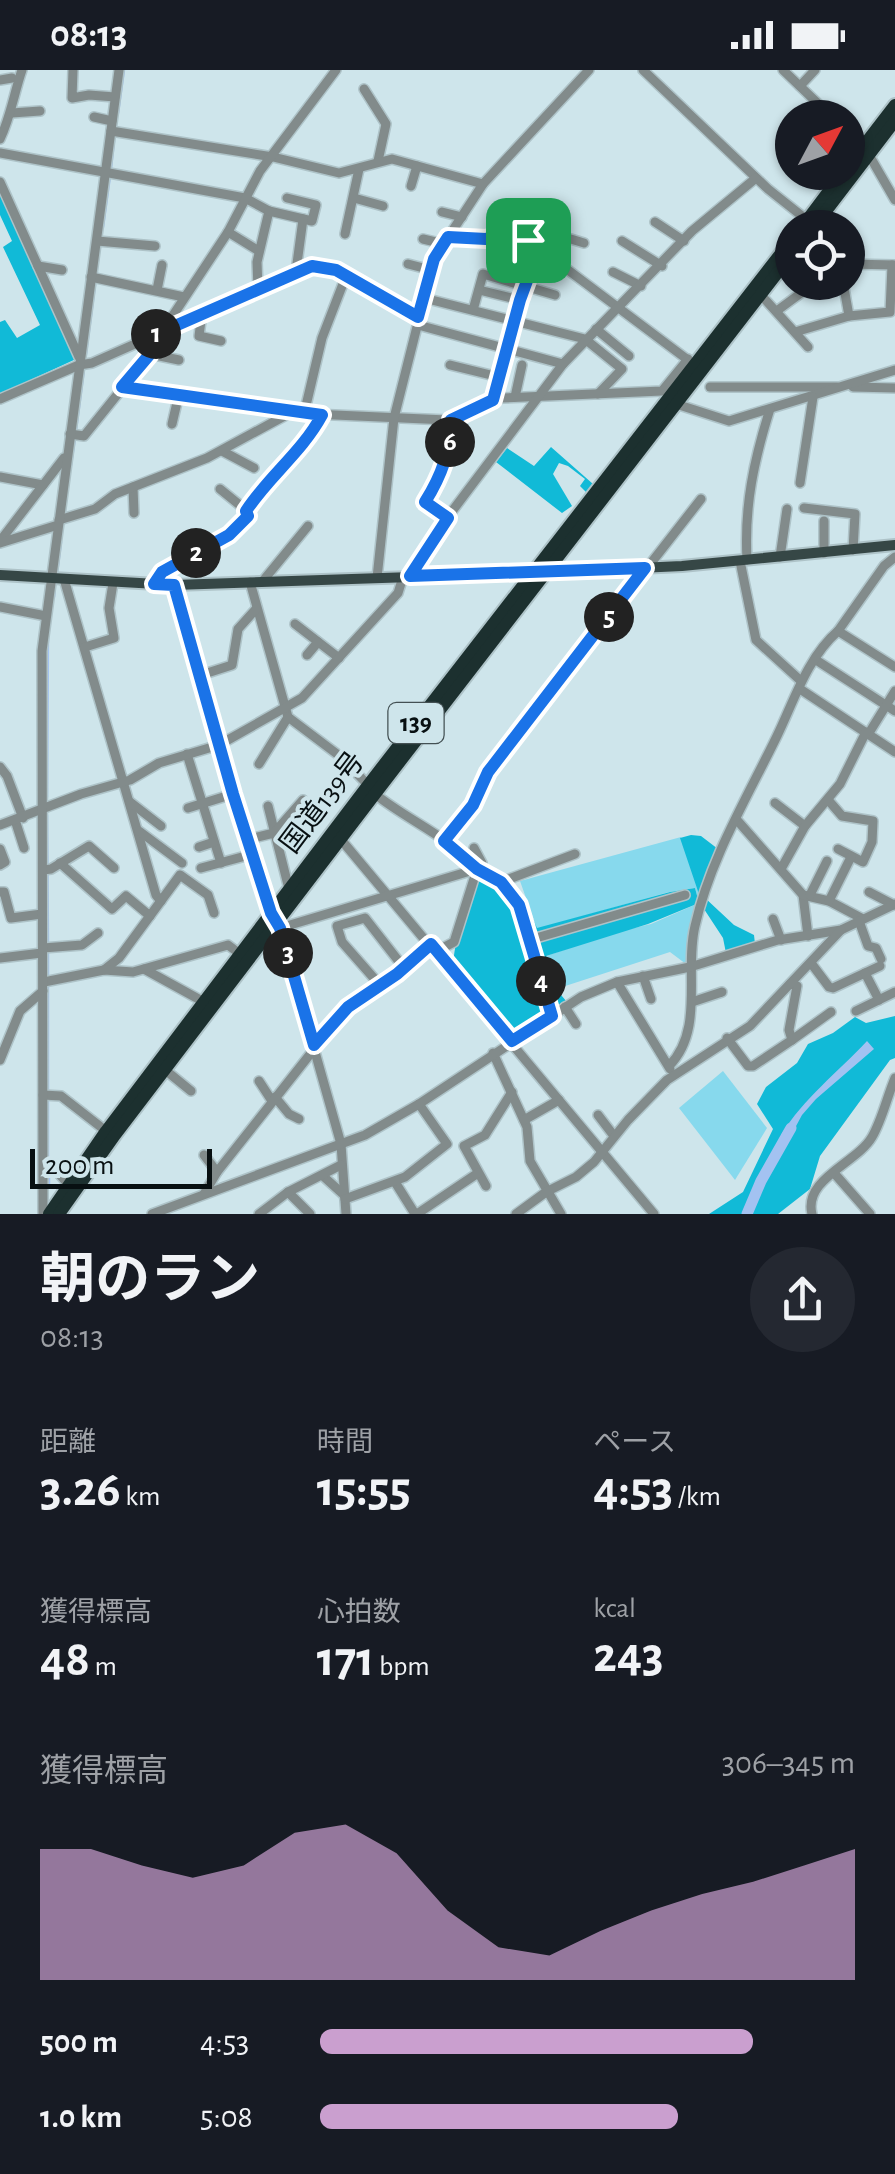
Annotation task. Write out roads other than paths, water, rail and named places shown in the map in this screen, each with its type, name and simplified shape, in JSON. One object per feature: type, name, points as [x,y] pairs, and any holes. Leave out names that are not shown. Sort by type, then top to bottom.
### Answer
[{"type":"highway","points":[[819,210],[895,105]]},
{"type":"highway","points":[[866,150],[895,120]]},
{"type":"highway","name":"国道139号","points":[[538,573],[691,362],[775,260]]},
{"type":"highway","name":"国道139号","points":[[59,1214],[371,789],[775,277]]},
{"type":"highway","name":"国道139号","points":[[45,1212],[240,954],[276,921],[289,889],[337,835]]},
{"type":"main road","points":[[0,574],[174,585],[645,568],[895,545]]},
{"type":"street","points":[[0,139],[12,113],[22,70]]},
{"type":"street","points":[[73,70],[72,98],[89,94],[116,97]]},
{"type":"street","points":[[34,1214],[45,1212],[47,1169],[42,914],[50,868],[43,811],[42,652],[66,456],[74,435],[100,242],[119,70]]},
{"type":"street","points":[[74,435],[84,436],[150,354],[157,334],[228,232],[260,171],[336,70]]},
{"type":"street","points":[[377,578],[394,418],[431,270],[483,184],[589,70]]},
{"type":"street","points":[[643,70],[791,210]]},
{"type":"street","points":[[782,70],[814,100]]},
{"type":"street","points":[[800,86],[815,70]]},
{"type":"street","points":[[0,80],[12,78]]},
{"type":"street","points":[[364,90],[386,124],[378,162]]},
{"type":"street","points":[[12,113],[40,111]]},
{"type":"street","points":[[94,118],[113,129],[274,157],[339,173],[392,159],[483,184]]},
{"type":"street","points":[[866,150],[895,200]]},
{"type":"street","points":[[0,154],[246,198],[269,210],[312,220],[316,205],[287,198]]},
{"type":"street","points":[[411,186],[417,166]]},
{"type":"street","points":[[345,234],[359,169]]},
{"type":"street","points":[[0,825],[143,775],[159,762],[219,745],[287,712],[398,592],[448,518],[564,364],[712,212],[756,178]]},
{"type":"street","points":[[0,182],[82,363]]},
{"type":"street","points":[[354,198],[383,206]]},
{"type":"street","points":[[258,288],[259,251],[269,210]]},
{"type":"street","points":[[442,212],[462,216]]},
{"type":"street","points":[[296,271],[303,220]]},
{"type":"street","points":[[493,400],[525,285],[540,249],[564,220]]},
{"type":"street","points":[[656,222],[684,241]]},
{"type":"street","points":[[228,232],[259,251]]},
{"type":"street","points":[[122,387],[290,413],[451,420],[493,400],[543,394],[662,391],[691,362],[518,234],[508,232],[486,239],[423,239]]},
{"type":"street","points":[[552,234],[584,243]]},
{"type":"street","points":[[622,241],[662,266]]},
{"type":"street","points":[[100,242],[155,246]]},
{"type":"street","points":[[157,290],[162,264]]},
{"type":"street","points":[[408,264],[431,270]]},
{"type":"street","points":[[794,332],[849,316],[890,312],[893,265],[865,264]]},
{"type":"street","points":[[38,266],[62,270]]},
{"type":"street","points":[[0,398],[312,266],[346,276],[418,321],[564,364]]},
{"type":"street","points":[[614,272],[641,286]]},
{"type":"street","points":[[474,310],[483,274],[555,295]]},
{"type":"street","points":[[304,414],[322,338],[346,276]]},
{"type":"street","points":[[94,277],[184,298]]},
{"type":"street","points":[[478,290],[520,300]]},
{"type":"street","points":[[762,294],[808,348]]},
{"type":"street","points":[[424,298],[586,339],[622,369],[598,394]]},
{"type":"street","points":[[778,310],[792,300]]},
{"type":"street","points":[[846,300],[849,316]]},
{"type":"street","points":[[202,313],[199,336],[220,341]]},
{"type":"street","points":[[596,329],[629,356]]},
{"type":"street","points":[[150,354],[179,360]]},
{"type":"street","points":[[450,364],[499,377]]},
{"type":"street","points":[[515,397],[522,365]]},
{"type":"street","points":[[676,404],[729,421],[895,370]]},
{"type":"street","points":[[710,387],[895,388]]},
{"type":"street","points":[[172,424],[179,394]]},
{"type":"street","points":[[800,483],[814,397]]},
{"type":"street","points":[[770,409],[754,460],[747,500],[744,560],[756,640],[800,685],[895,752]]},
{"type":"street","points":[[0,542],[96,509],[115,494],[222,451],[290,413]]},
{"type":"street","points":[[246,511],[259,491],[287,465],[322,415]]},
{"type":"street","points":[[448,518],[425,502],[440,478],[450,447],[451,420]]},
{"type":"street","points":[[222,451],[254,468]]},
{"type":"street","points":[[0,542],[66,456]]},
{"type":"street","points":[[0,478],[43,485]]},
{"type":"street","points":[[133,487],[134,512]]},
{"type":"street","points":[[154,584],[162,572],[229,535],[248,516],[220,490]]},
{"type":"street","points":[[444,841],[473,805],[488,772],[701,499]]},
{"type":"street","points":[[804,508],[855,514],[853,550]]},
{"type":"street","points":[[780,557],[786,510]]},
{"type":"street","points":[[824,520],[824,553]]},
{"type":"street","points":[[259,764],[277,748],[287,712],[256,609],[256,582],[308,526]]},
{"type":"street","points":[[672,1071],[685,1039],[692,1002],[693,930],[704,890],[800,685],[884,566],[895,558]]},
{"type":"street","points":[[64,579],[121,783],[161,901]]},
{"type":"street","points":[[85,646],[114,638],[110,608],[113,582]]},
{"type":"street","points":[[174,585],[233,794],[315,1047],[341,1144],[346,1214]]},
{"type":"street","points":[[0,607],[46,616]]},
{"type":"street","points":[[198,676],[232,665],[238,629],[256,609]]},
{"type":"street","points":[[295,624],[339,658]]},
{"type":"street","points":[[838,631],[895,668]]},
{"type":"street","points":[[307,655],[318,642]]},
{"type":"street","points":[[874,654],[881,642]]},
{"type":"street","points":[[816,660],[891,708]]},
{"type":"street","points":[[781,869],[805,826],[829,802],[868,732],[891,708],[895,691]]},
{"type":"street","points":[[287,712],[401,815],[501,882],[519,905],[552,1016]]},
{"type":"street","points":[[187,754],[220,863]]},
{"type":"street","points":[[0,767],[7,776],[24,848]]},
{"type":"street","points":[[188,808],[233,794]]},
{"type":"street","points":[[128,800],[160,821]]},
{"type":"street","points":[[249,839],[274,833],[303,800]]},
{"type":"street","points":[[829,802],[842,816],[873,821],[875,829],[863,862],[838,849]]},
{"type":"street","points":[[775,804],[805,826]]},
{"type":"street","points":[[268,806],[289,889]]},
{"type":"street","points":[[736,820],[806,895],[829,901],[861,920],[868,946],[876,948],[880,962],[833,988],[828,987],[811,963]]},
{"type":"street","points":[[138,831],[182,863]]},
{"type":"street","points":[[337,835],[654,1214]]},
{"type":"street","points":[[199,847],[214,842]]},
{"type":"street","points":[[50,868],[89,846],[114,868]]},
{"type":"street","points":[[204,1194],[348,1007],[434,948],[454,942],[482,863],[474,848]]},
{"type":"street","points":[[0,849],[5,862],[0,866]]},
{"type":"street","points":[[201,868],[253,854]]},
{"type":"street","points":[[501,882],[575,854]]},
{"type":"street","points":[[829,901],[851,856]]},
{"type":"street","points":[[808,936],[806,895],[826,862]]},
{"type":"street","points":[[50,868],[112,910],[126,896],[150,916]]},
{"type":"street","points":[[276,921],[477,869]]},
{"type":"street","points":[[104,970],[119,958],[180,875],[208,896],[214,913]]},
{"type":"street","points":[[0,892],[4,892],[5,919],[42,914]]},
{"type":"street","points":[[869,892],[894,904]]},
{"type":"street","points":[[529,940],[686,895]]},
{"type":"street","points":[[152,1214],[366,1135],[565,1007],[617,982],[690,967],[781,940],[841,930],[894,904]]},
{"type":"street","points":[[379,984],[342,942],[337,926],[364,918],[404,968]]},
{"type":"street","points":[[773,919],[781,940]]},
{"type":"street","points":[[516,1214],[576,1177],[672,1071],[750,1026],[841,930]]},
{"type":"street","points":[[0,958],[82,945],[98,933]]},
{"type":"street","points":[[0,1060],[20,1012],[46,984],[104,970],[124,973],[144,969],[228,944],[240,954]]},
{"type":"street","points":[[144,969],[204,1002]]},
{"type":"street","points":[[866,973],[878,1000]]},
{"type":"street","points":[[644,976],[650,999]]},
{"type":"street","points":[[617,982],[672,1071]]},
{"type":"street","points":[[790,984],[796,986],[789,1030],[792,1040]]},
{"type":"street","points":[[692,1002],[722,992]]},
{"type":"street","points":[[856,1011],[895,992]]},
{"type":"street","points":[[565,1007],[576,1024]]},
{"type":"street","points":[[728,1038],[748,1066],[752,1066],[831,1012]]},
{"type":"street","points":[[493,1053],[524,1120],[530,1160],[561,1214]]},
{"type":"street","points":[[164,1069],[191,1090]]},
{"type":"street","points":[[812,1214],[816,1188],[872,1139],[895,1078]]},
{"type":"street","points":[[259,1082],[289,1114],[299,1118]]},
{"type":"street","points":[[486,1186],[464,1146],[485,1135],[512,1092]]},
{"type":"street","points":[[46,1095],[61,1096],[106,1131]]},
{"type":"street","points":[[524,1120],[559,1100]]},
{"type":"street","points":[[345,1197],[394,1182],[446,1144],[419,1104]]},
{"type":"street","points":[[598,1116],[614,1136]]},
{"type":"street","points":[[204,1155],[218,1172]]},
{"type":"street","points":[[259,1214],[288,1192],[341,1165]]},
{"type":"street","points":[[47,1169],[68,1184]]},
{"type":"street","points":[[394,1182],[416,1214],[478,1173]]},
{"type":"street","points":[[834,1173],[870,1214]]},
{"type":"street","points":[[323,1176],[345,1197]]},
{"type":"street","points":[[288,1192],[310,1214]]},
{"type":"street","points":[[185,1202],[188,1214]]},
{"type":"waterway","points":[[118,113],[124,70]]},
{"type":"waterway","points":[[111,168],[114,141]]},
{"type":"waterway","points":[[103,227],[110,176]]},
{"type":"waterway","points":[[97,267],[100,245]]},
{"type":"waterway","points":[[85,361],[95,285]]},
{"type":"waterway","points":[[76,430],[84,369]]},
{"type":"waterway","points":[[71,465],[75,438]]},
{"type":"waterway","points":[[57,573],[61,542]]},
{"type":"waterway","points":[[54,597],[55,584]]},
{"type":"waterway","points":[[47,797],[48,635]]},
{"type":"waterway","points":[[47,815],[48,943]]},
{"type":"waterway","points":[[48,951],[48,978]]},
{"type":"waterway","points":[[48,986],[48,1163]]},
{"type":"waterway","points":[[747,1214],[791,1128]]},
{"type":"waterway","points":[[49,1171],[49,1184]]}]
